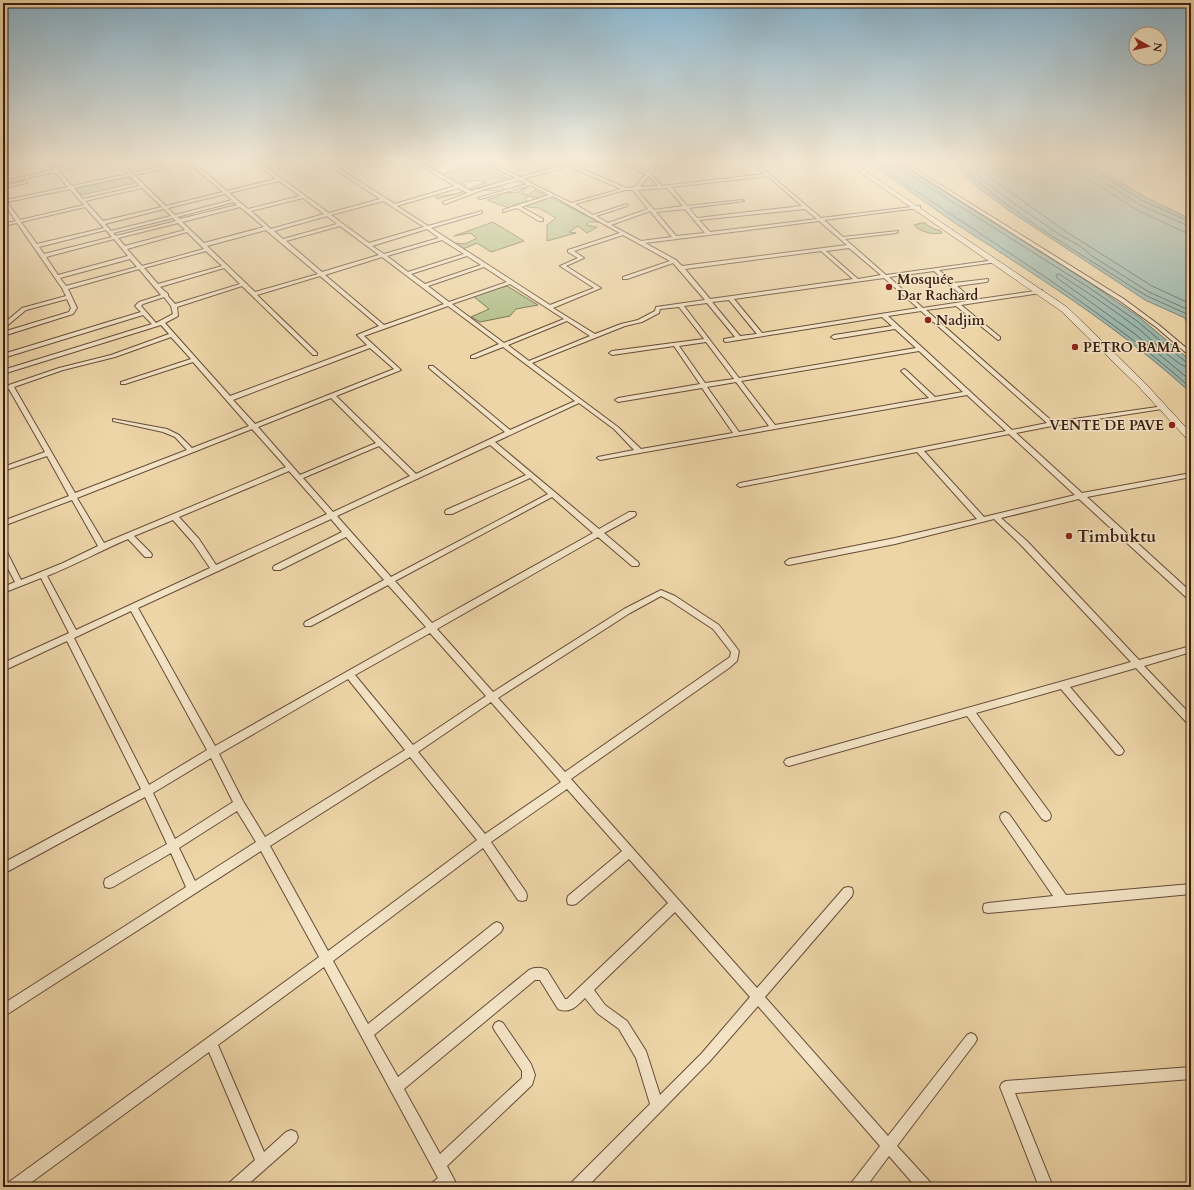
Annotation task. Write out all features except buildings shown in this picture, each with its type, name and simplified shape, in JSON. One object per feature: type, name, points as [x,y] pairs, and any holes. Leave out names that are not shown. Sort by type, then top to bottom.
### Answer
[{"type":"main road","points":[[932,217],[1040,291],[1073,316],[1191,438]]},
{"type":"street","points":[[3,334],[71,313],[74,308],[65,288],[15,217]]},
{"type":"street","points":[[3,225],[37,217]]},
{"type":"street","points":[[3,372],[162,323],[176,315],[174,306],[166,296],[97,217]]},
{"type":"street","points":[[102,223],[127,217]]},
{"type":"street","points":[[36,246],[172,217]]},
{"type":"street","points":[[175,217],[315,354]]},
{"type":"street","points":[[43,256],[197,217]]},
{"type":"street","points":[[254,217],[383,327]]},
{"type":"street","points":[[65,288],[269,229],[322,217]]},
{"type":"street","points":[[330,217],[616,428],[639,451]]},
{"type":"street","points":[[411,217],[595,337]]},
{"type":"street","points":[[369,246],[466,217]]},
{"type":"street","points":[[535,217],[541,220]]},
{"type":"street","points":[[594,217],[674,261],[739,338]]},
{"type":"street","points":[[609,224],[632,217]]},
{"type":"street","points":[[658,217],[675,238]]},
{"type":"street","points":[[694,217],[709,234]]},
{"type":"street","points":[[696,219],[719,217]]},
{"type":"street","points":[[817,217],[1052,424]]},
{"type":"street","points":[[642,242],[847,217]]},
{"type":"street","points":[[987,217],[1119,297],[1154,322],[1191,355]]},
{"type":"street","points":[[282,241],[341,224]]},
{"type":"street","points":[[124,248],[189,230]]},
{"type":"street","points":[[842,238],[896,232]]},
{"type":"street","points":[[550,307],[598,288],[562,266],[582,258],[570,251],[625,233]]},
{"type":"street","points":[[254,294],[443,238]]},
{"type":"street","points":[[681,268],[851,246]]},
{"type":"street","points":[[822,250],[857,280]]},
{"type":"street","points":[[407,274],[468,254]]},
{"type":"street","points":[[57,277],[132,257]]},
{"type":"street","points":[[625,278],[674,261]]},
{"type":"street","points":[[528,363],[623,325],[640,321],[657,312],[658,308],[995,261]]},
{"type":"street","points":[[424,286],[485,265]]},
{"type":"street","points":[[157,286],[226,266]]},
{"type":"street","points":[[935,269],[972,302]]},
{"type":"street","points":[[954,285],[986,280]]},
{"type":"street","points":[[3,524],[192,452],[398,370],[360,335],[511,282]]},
{"type":"street","points":[[174,306],[244,284]]},
{"type":"street","points":[[726,340],[1040,291]]},
{"type":"street","points":[[155,325],[138,306],[139,304],[166,296]]},
{"type":"street","points":[[3,327],[24,309],[69,297]]},
{"type":"street","points":[[730,298],[760,334]]},
{"type":"street","points":[[957,304],[998,338]]},
{"type":"street","points":[[681,305],[773,427]]},
{"type":"street","points":[[3,356],[144,313]]},
{"type":"street","points":[[883,316],[1191,597]]},
{"type":"street","points":[[473,357],[568,319]]},
{"type":"street","points":[[162,323],[925,1187]]},
{"type":"street","points":[[834,337],[896,328]]},
{"type":"street","points":[[3,389],[61,369],[113,356],[172,335]]},
{"type":"street","points":[[612,353],[707,340]]},
{"type":"street","points":[[675,344],[737,434]]},
{"type":"street","points":[[229,399],[372,346]]},
{"type":"street","points":[[618,400],[920,349]]},
{"type":"street","points":[[123,383],[194,360]]},
{"type":"street","points":[[431,367],[510,433]]},
{"type":"street","points":[[904,370],[933,399]]},
{"type":"street","points":[[10,386],[102,546]]},
{"type":"street","points":[[600,458],[968,393]]},
{"type":"street","points":[[332,396],[415,477]]},
{"type":"street","points":[[3,667],[579,401]]},
{"type":"street","points":[[740,485],[1052,424],[1162,407]]},
{"type":"street","points":[[114,420],[165,430],[177,436],[192,452]]},
{"type":"street","points":[[491,442],[635,564]]},
{"type":"street","points":[[298,478],[381,443]]},
{"type":"street","points":[[919,450],[982,520]]},
{"type":"street","points":[[3,469],[49,453]]},
{"type":"street","points":[[3,590],[43,575],[92,553],[102,546],[290,468]]},
{"type":"street","points":[[449,512],[531,475]]},
{"type":"street","points":[[789,562],[896,541],[1081,496],[1191,475]]},
{"type":"street","points":[[308,624],[553,494]]},
{"type":"street","points":[[3,869],[147,791],[632,514]]},
{"type":"street","points":[[174,516],[196,541],[215,569]]},
{"type":"street","points":[[996,517],[1024,544],[1191,721]]},
{"type":"street","points":[[277,568],[347,533]]},
{"type":"street","points":[[129,536],[148,555]]},
{"type":"street","points":[[3,552],[19,583]]},
{"type":"street","points":[[43,575],[194,889]]},
{"type":"street","points":[[3,1011],[263,844],[412,751],[492,697],[627,611],[660,593],[672,598],[716,627],[735,651],[734,659],[726,666],[566,780],[326,959],[14,1187]]},
{"type":"street","points":[[133,607],[213,752],[239,804],[263,844],[439,1164],[445,1184]]},
{"type":"street","points":[[789,762],[1191,649]]},
{"type":"street","points":[[350,675],[484,841],[522,896]]},
{"type":"street","points":[[1063,685],[1120,751]]},
{"type":"street","points":[[968,711],[1046,816]]},
{"type":"street","points":[[109,883],[173,846],[239,804]]},
{"type":"street","points":[[1005,817],[1063,901]]},
{"type":"street","points":[[572,900],[629,852]]},
{"type":"street","points":[[988,908],[1191,889]]},
{"type":"street","points":[[577,1187],[706,1057],[848,892]]},
{"type":"street","points":[[396,1087],[533,974],[542,974],[562,1005],[569,1005],[675,904]]},
{"type":"street","points":[[367,1033],[497,928]]},
{"type":"street","points":[[586,989],[601,1010],[623,1025],[642,1055],[657,1105]]},
{"type":"street","points":[[439,1164],[528,1081],[529,1076],[527,1068],[499,1027]]},
{"type":"street","points":[[857,1187],[971,1039]]},
{"type":"street","points":[[211,1043],[262,1162]]},
{"type":"street","points":[[1046,1187],[1006,1087],[1191,1073]]},
{"type":"street","points":[[235,1187],[291,1137]]},
{"type":"green space","points":[[554,217],[588,217],[599,222],[589,222],[586,225],[597,227],[587,233],[578,226],[569,232],[576,233],[547,241],[547,225],[556,218]]},
{"type":"green space","points":[[493,222],[524,241],[491,252],[477,243],[463,249],[453,243],[465,244],[477,238],[470,233],[454,236]]},
{"type":"green space","points":[[926,223],[925,224],[941,231],[942,233],[935,234],[927,232],[914,225]]},
{"type":"green space","points":[[507,286],[538,305],[516,309],[510,316],[480,322],[471,317],[489,309],[473,296]]},
{"type":"water","points":[[946,217],[984,217],[1090,283],[1139,317],[1191,361],[1191,393],[1139,349],[1084,308]]},
{"type":"water","points":[[1018,217],[1186,217],[1191,219],[1191,329],[1185,318],[1145,300]]},
{"type":"place","name":"Mosquée Dar Rachard","points":[[889,287]]},
{"type":"place","name":"Nadjim","points":[[928,320]]},
{"type":"place","name":"PETRO BAMA","points":[[1075,347]]},
{"type":"place","name":"VENTE DE PAVE","points":[[1172,425]]},
{"type":"place","name":"Timbuktu","points":[[1069,536]]}]
